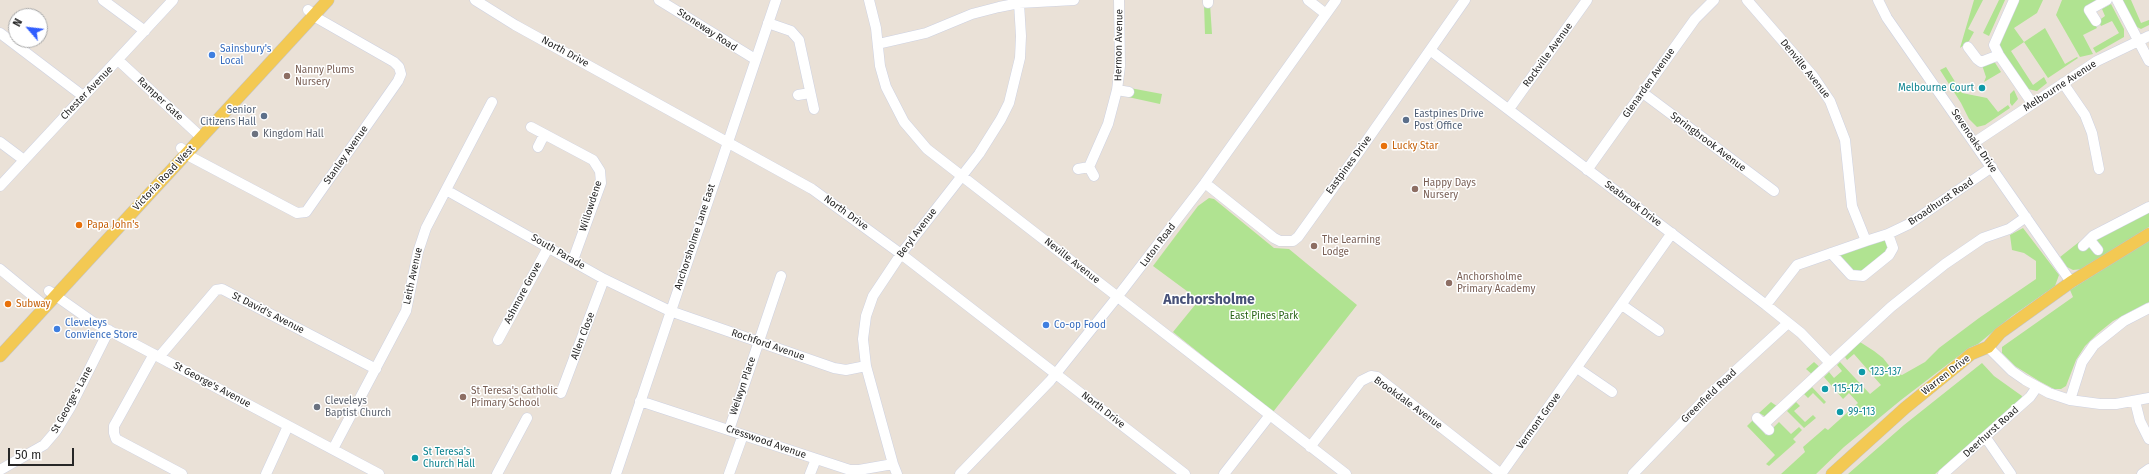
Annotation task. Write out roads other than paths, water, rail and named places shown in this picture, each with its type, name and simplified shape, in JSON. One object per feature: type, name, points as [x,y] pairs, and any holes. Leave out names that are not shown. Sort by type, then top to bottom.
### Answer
[{"type":"main road","name":"Victoria Road West","points":[[311,13],[317,0]]},
{"type":"main road","name":"Victoria Road West","points":[[0,356],[52,293],[311,13],[328,0]]},
{"type":"main road","name":"Warren Drive","points":[[1832,474],[1935,383],[1971,354],[1988,348],[2000,333],[2071,282],[2149,234]]},
{"type":"main road","name":"Victoria Road West","points":[[0,344],[42,304]]},
{"type":"street","points":[[103,0],[145,31]]},
{"type":"street","name":"Chester Avenue","points":[[0,186],[173,0]]},
{"type":"street","name":"North Drive","points":[[474,0],[515,25],[812,189],[901,254],[1186,474]]},
{"type":"street","name":"Stoneway Road","points":[[659,0],[755,60]]},
{"type":"street","name":"Anchorsholme Lane East","points":[[616,474],[727,141],[776,0]]},
{"type":"street","name":"Neville Avenue","points":[[870,0],[878,44],[880,66],[886,87],[904,122],[927,149],[1346,474]]},
{"type":"street","points":[[878,44],[926,33],[972,14],[1019,3],[1074,0]]},
{"type":"street","name":"Hermon Avenue","points":[[1089,166],[1108,124],[1117,90],[1120,66],[1119,0]]},
{"type":"street","points":[[1308,0],[1326,14]]},
{"type":"street","name":"Luton Road","points":[[960,474],[1056,374],[1118,296],[1205,183],[1336,0]]},
{"type":"street","name":"Eastpines Drive","points":[[1205,183],[1274,238],[1280,241],[1293,241],[1311,218],[1465,0]]},
{"type":"street","name":"Rockville Avenue","points":[[1509,109],[1587,0]]},
{"type":"street","name":"Glenarden Avenue","points":[[1587,170],[1700,12],[1714,0]]},
{"type":"street","name":"Denville Avenue","points":[[1747,0],[1813,76],[1830,101],[1845,140],[1852,206],[1866,240]]},
{"type":"street","name":"Sevenoaks Drive","points":[[1878,0],[1888,18],[2071,282]]},
{"type":"street","points":[[2014,0],[1994,43],[1998,54],[2032,103]]},
{"type":"street","points":[[2096,21],[2089,10],[2107,0]]},
{"type":"street","points":[[2116,0],[2149,61]]},
{"type":"street","name":"Beryl Avenue","points":[[897,474],[866,366],[863,339],[866,316],[873,296],[901,254],[995,131],[1009,103],[1020,58],[1022,36],[1019,3]]},
{"type":"street","name":"Stanley Avenue","points":[[184,151],[297,213],[306,212],[398,81],[401,74],[399,67],[394,62],[311,13]]},
{"type":"street","points":[[768,23],[787,28],[799,40],[814,108]]},
{"type":"street","points":[[0,33],[84,96]]},
{"type":"street","name":"Melbourne Avenue","points":[[1975,142],[2097,61],[2149,36]]},
{"type":"street","points":[[1977,41],[1966,49],[1977,59],[1982,62],[1998,54]]},
{"type":"street","name":"Seabrook Drive","points":[[1430,50],[1766,305],[1801,333],[1830,363]]},
{"type":"street","name":"Ramper Gate","points":[[118,60],[199,135]]},
{"type":"street","points":[[2063,83],[2085,115],[2092,133],[2099,169]]},
{"type":"street","name":"Hermon Avenue","points":[[1117,90],[1129,92]]},
{"type":"street","points":[[798,95],[810,93]]},
{"type":"street","name":"Springbrook Avenue","points":[[1643,93],[1774,191]]},
{"type":"street","name":"Leith Avenue","points":[[333,449],[406,311],[420,245],[446,190],[492,102]]},
{"type":"street","name":"Willowdene","points":[[531,127],[593,160],[600,171],[601,182],[573,260]]},
{"type":"street","points":[[538,147],[544,135]]},
{"type":"street","points":[[0,142],[24,160]]},
{"type":"street","points":[[1078,169],[1089,166],[1094,176]]},
{"type":"street","name":"Broadhurst Road","points":[[1766,305],[1797,265],[1866,240],[1888,234],[1910,224],[1992,167]]},
{"type":"street","name":"South Parade","points":[[446,190],[573,260],[604,279],[670,311]]},
{"type":"street","points":[[2098,250],[2086,243],[2093,236],[2149,207]]},
{"type":"street","points":[[1763,424],[1891,307],[1945,264],[1983,238],[2009,229],[2026,217]]},
{"type":"street","name":"Vermont Grove","points":[[1501,474],[1672,233]]},
{"type":"street","points":[[1831,253],[1851,274],[1863,276],[1888,255],[1892,248],[1888,234]]},
{"type":"street","name":"Ashmore Grove","points":[[498,340],[548,246]]},
{"type":"street","points":[[0,269],[42,304]]},
{"type":"street","name":"Welwyn Place","points":[[729,430],[781,276]]},
{"type":"street","name":"Allen Close","points":[[561,393],[604,279]]},
{"type":"street","name":"St David's Avenue","points":[[182,474],[116,439],[114,433],[116,423],[156,355],[168,344],[216,290],[222,289],[376,369]]},
{"type":"street","name":"St George's Avenue","points":[[52,293],[93,322],[379,474]]},
{"type":"street","points":[[1622,305],[1659,331]]},
{"type":"street","points":[[2070,400],[2082,362],[2094,345],[2124,321],[2149,308]]},
{"type":"street","name":"Rochford Avenue","points":[[670,311],[834,368],[846,370],[866,366]]},
{"type":"street","name":"Greenfield Road","points":[[1633,474],[1708,396],[1788,323]]},
{"type":"street","name":"St George's Lane","points":[[0,470],[44,445],[56,431],[70,408],[109,330]]},
{"type":"street","points":[[1988,348],[2012,371],[2037,387],[2070,400],[2100,404],[2135,401],[2149,398]]},
{"type":"street","points":[[1577,368],[1612,392]]},
{"type":"street","name":"Brookdale Avenue","points":[[1310,447],[1361,381],[1371,376],[1377,377],[1501,474]]},
{"type":"street","name":"Deerhurst Road","points":[[1943,474],[2030,398],[2037,387]]},
{"type":"street","name":"Cresswood Avenue","points":[[640,401],[850,470],[859,470],[893,464]]},
{"type":"street","points":[[2135,401],[2140,421],[2149,440]]},
{"type":"street","points":[[1224,474],[1270,415]]},
{"type":"street","points":[[497,474],[527,418]]},
{"type":"street","points":[[266,474],[288,426]]},
{"type":"street","points":[[729,474],[743,435]]},
{"type":"street","points":[[1986,438],[2010,474]]},
{"type":"street","points":[[810,474],[816,459]]},
{"type":"street","points":[[2142,474],[2149,469]]},
{"type":"place","name":"Sainsbury's Local","points":[[212,55]]},
{"type":"place","name":"Nanny Plums Nursery","points":[[287,76]]},
{"type":"place","name":"Melbourne Court","points":[[1982,88]]},
{"type":"place","name":"Senior Citizens Hall","points":[[264,116]]},
{"type":"place","name":"Eastpines Drive Post Office","points":[[1406,120]]},
{"type":"place","name":"Kingdom Hall","points":[[255,134]]},
{"type":"place","name":"Lucky Star","points":[[1384,146]]},
{"type":"place","name":"Happy Days Nursery","points":[[1415,189]]},
{"type":"place","name":"Papa John's","points":[[79,225]]},
{"type":"place","name":"The Learning Lodge","points":[[1314,246]]},
{"type":"place","name":"Anchorsholme Primary Academy","points":[[1449,283]]},
{"type":"place","name":"Subway","points":[[8,304]]},
{"type":"place","name":"Co-op Food","points":[[1046,325]]},
{"type":"place","name":"Cleveleys Convience Store","points":[[57,329]]},
{"type":"place","name":"123-137","points":[[1862,372]]},
{"type":"place","name":"115-121","points":[[1825,389]]},
{"type":"place","name":"St Teresa's Catholic Primary School","points":[[463,397]]},
{"type":"place","name":"Cleveleys Baptist Church","points":[[317,407]]},
{"type":"place","name":"99-113","points":[[1840,412]]},
{"type":"place","name":"St Teresa's Church Hall","points":[[415,458]]},
{"type":"district","name":"Anchorsholme","points":[[1209,300]]},
{"type":"park label","name":"East Pines Park","points":[[1264,316]]}]
